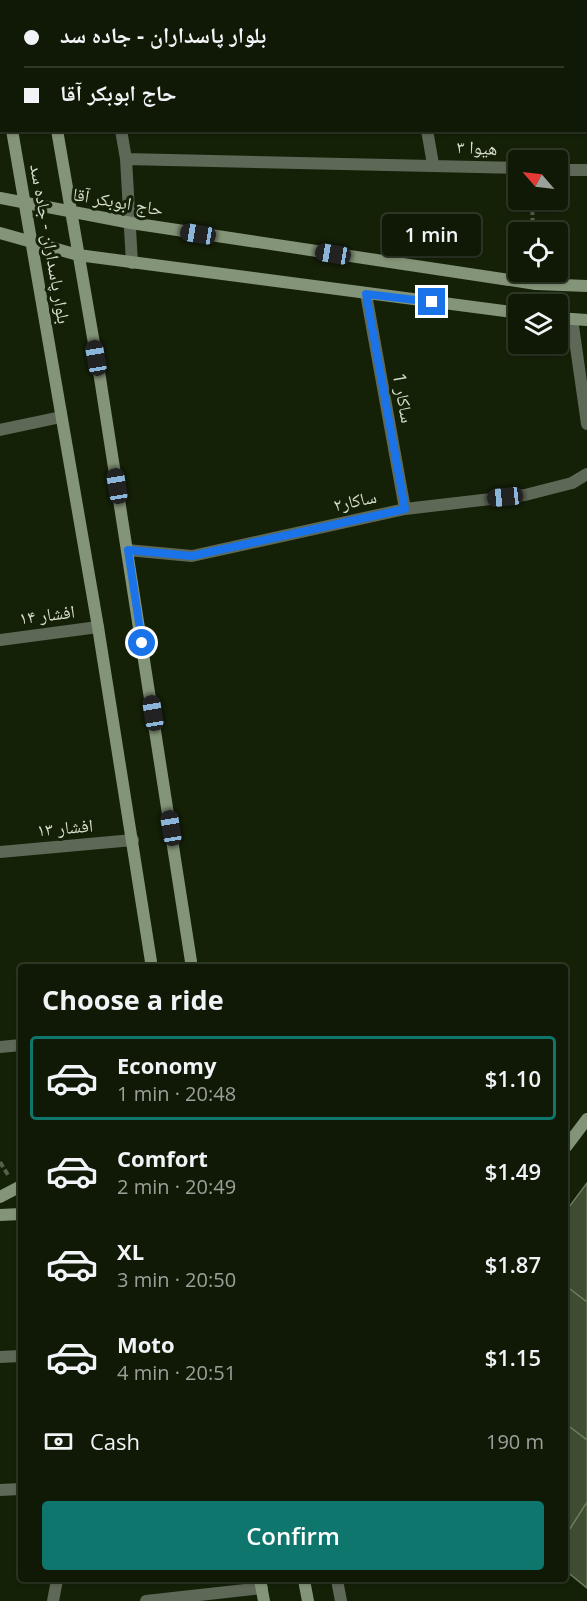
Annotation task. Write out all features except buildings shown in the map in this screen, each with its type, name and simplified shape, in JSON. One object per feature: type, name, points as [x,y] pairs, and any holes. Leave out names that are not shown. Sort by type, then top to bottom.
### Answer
[{"type":"main road","name":"بلوار پاسداران - جاده سد","points":[[12,132],[99,627],[151,964]]},
{"type":"main road","name":"بلوار پاسداران - جاده سد","points":[[57,132],[128,550],[191,964]]},
{"type":"main road","name":"حاج ابوبکر آقا","points":[[0,198],[131,224],[536,284],[587,286]]},
{"type":"main road","points":[[0,233],[78,255],[508,312]]},
{"type":"main road","points":[[568,319],[587,320]]},
{"type":"main road","points":[[568,1144],[587,1119]]},
{"type":"main road","points":[[0,1197],[18,1188]]},
{"type":"main road","points":[[0,1215],[18,1214]]},
{"type":"main road","points":[[304,1582],[308,1601]]},
{"type":"main road","points":[[261,1584],[264,1601]]},
{"type":"street","points":[[121,132],[126,159],[132,263]]},
{"type":"street","points":[[427,132],[433,164]]},
{"type":"street","name":"هیوا ۳","points":[[126,159],[433,164],[508,167]]},
{"type":"street","points":[[568,170],[587,170]]},
{"type":"street","name":"ساکار 1","points":[[366,294],[405,509]]},
{"type":"street","points":[[572,319],[587,424]]},
{"type":"street","points":[[0,430],[61,417]]},
{"type":"street","name":"ساکار۲","points":[[128,550],[192,556],[405,509],[525,495],[572,483],[587,474]]},
{"type":"street","name":"افشار ۱۴","points":[[0,640],[99,627]]},
{"type":"street","name":"افشار ۱۳","points":[[0,852],[133,840]]},
{"type":"street","points":[[0,1047],[18,1045]]},
{"type":"street","points":[[0,1357],[18,1356]]},
{"type":"street","points":[[0,1490],[18,1489]]},
{"type":"street","points":[[53,1601],[57,1582]]},
{"type":"street","points":[[337,1582],[341,1601]]},
{"type":"street","points":[[146,1601],[261,1584]]},
{"type":"route","points":[[142,643],[128,550],[192,556],[405,509],[366,294],[432,302]]}]
